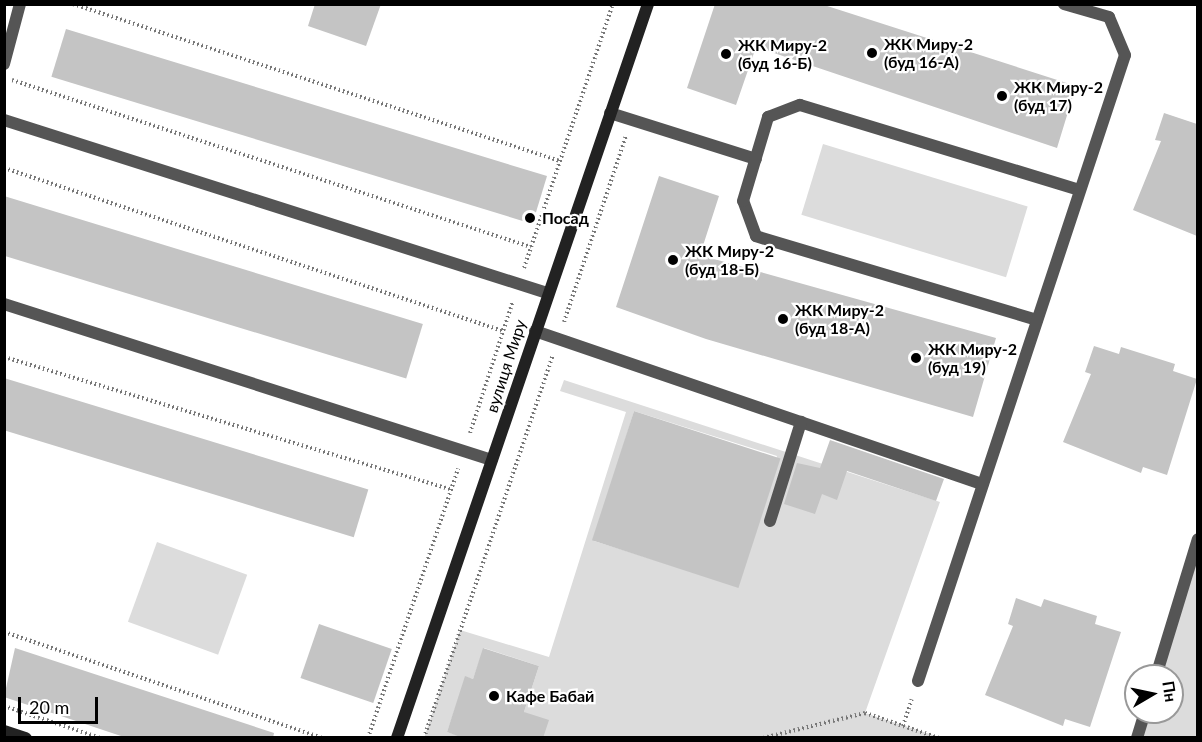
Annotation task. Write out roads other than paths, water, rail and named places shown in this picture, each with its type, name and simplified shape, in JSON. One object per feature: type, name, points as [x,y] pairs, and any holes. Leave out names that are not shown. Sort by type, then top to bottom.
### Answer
[{"type":"street","name":"вулиця Миру","points":[[397,738],[547,292],[648,4]]},
{"type":"street","points":[[4,730],[26,738]]},
{"type":"lane","points":[[4,64],[20,4]]},
{"type":"lane","points":[[918,681],[1125,55],[1109,17],[1064,4]]},
{"type":"lane","points":[[1037,320],[756,236],[743,201],[768,117],[800,105],[1079,190]]},
{"type":"lane","points":[[610,112],[756,159]]},
{"type":"lane","points":[[4,120],[547,292]]},
{"type":"lane","points":[[4,304],[492,460]]},
{"type":"lane","points":[[535,331],[983,484]]},
{"type":"lane","points":[[770,521],[801,422]]},
{"type":"lane","points":[[1160,664],[1197,539]]},
{"type":"place","name":"ЖК Миру-2 (буд 16-А)","points":[[872,53]]},
{"type":"place","name":"ЖК Миру-2 (буд 16-Б)","points":[[726,54]]},
{"type":"place","name":"ЖК Миру-2 (буд 17)","points":[[1002,96]]},
{"type":"place","name":"Посад","points":[[530,218]]},
{"type":"place","name":"ЖК Миру-2 (буд 18-Б)","points":[[673,260]]},
{"type":"place","name":"ЖК Миру-2 (буд 18-А)","points":[[783,319]]},
{"type":"place","name":"ЖК Миру-2 (буд 19)","points":[[916,358]]},
{"type":"place","name":"Кафе Бабай","points":[[494,696]]}]
